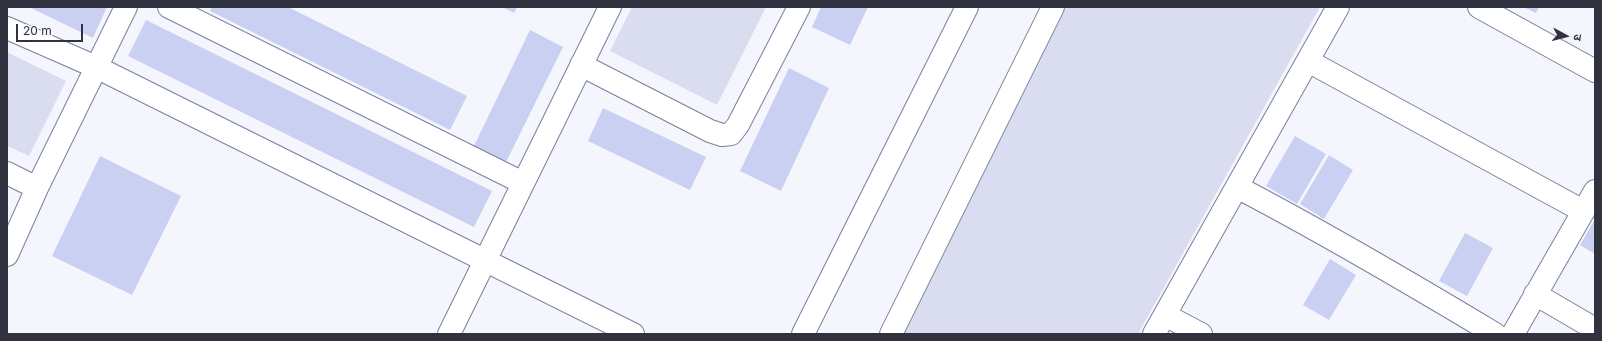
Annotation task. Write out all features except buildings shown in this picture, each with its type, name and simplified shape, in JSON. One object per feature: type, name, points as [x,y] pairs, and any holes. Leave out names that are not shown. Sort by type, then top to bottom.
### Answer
[{"type":"street","points":[[7,255],[37,188],[126,7]]},
{"type":"street","points":[[170,7],[523,183]]},
{"type":"street","points":[[449,334],[610,7]]},
{"type":"street","points":[[581,65],[710,131],[722,135],[732,134],[799,7]]},
{"type":"street","points":[[803,334],[967,7]]},
{"type":"street","points":[[891,334],[1053,7]]},
{"type":"street","points":[[1154,334],[1338,7]]},
{"type":"street","points":[[1479,7],[1595,71]]},
{"type":"street","points":[[7,28],[96,67],[633,334]]},
{"type":"street","points":[[1308,61],[1591,199],[1513,334]]},
{"type":"street","points":[[7,173],[37,188]]},
{"type":"street","points":[[1237,187],[1303,222],[1424,291],[1495,334]]},
{"type":"street","points":[[1535,294],[1595,329]]},
{"type":"street","points":[[1165,314],[1201,334]]},
{"type":"shaded area","points":[[632,7],[766,7],[717,105],[610,51]]},
{"type":"shaded area","points":[[1066,7],[1320,7],[1138,334],[901,334]]},
{"type":"shaded area","points":[[7,52],[66,81],[29,156],[7,146]]}]
